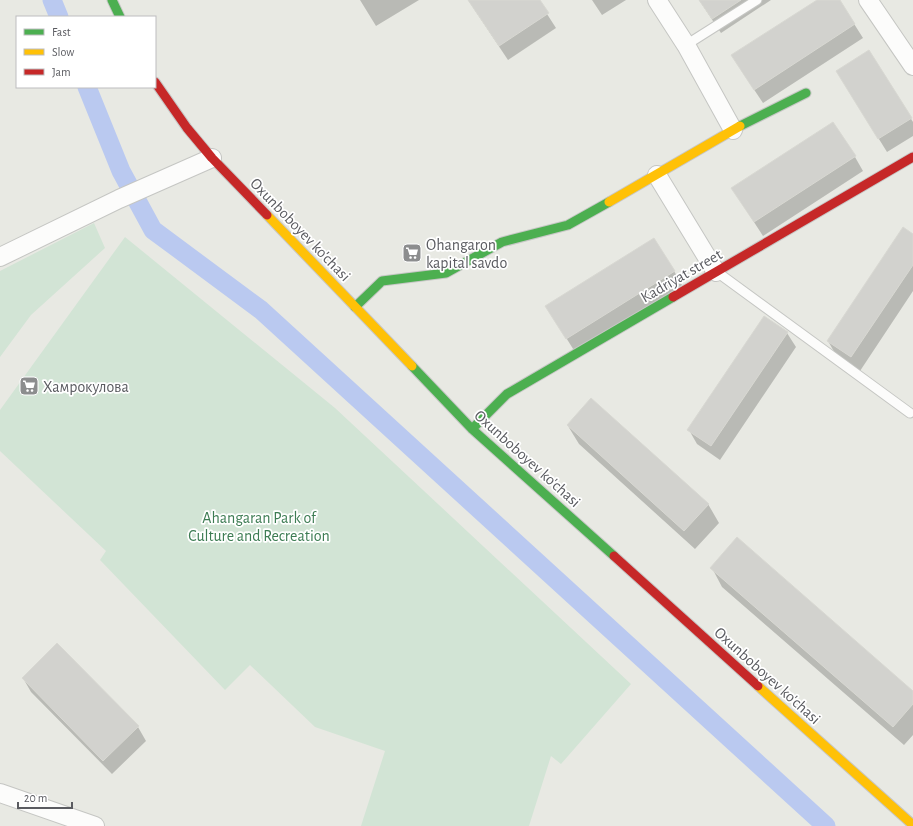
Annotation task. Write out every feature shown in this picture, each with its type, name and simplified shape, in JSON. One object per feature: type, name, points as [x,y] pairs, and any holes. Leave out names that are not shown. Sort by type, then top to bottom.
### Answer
[{"type":"main road","points":[[112,0],[120,16]]},
{"type":"main road","name":"Oxunboboyev ko'chasi","points":[[156,83],[187,128],[212,158],[472,429],[913,825]]},
{"type":"main road","points":[[355,307],[382,281],[446,273],[502,242],[568,225],[658,175],[733,130],[806,93]]},
{"type":"main road","name":"Kadriyat street","points":[[472,429],[507,394],[913,157]]},
{"type":"street","points":[[657,0],[686,45],[733,130]]},
{"type":"street","points":[[868,0],[913,66]]},
{"type":"street","points":[[0,257],[119,199],[212,158]]},
{"type":"street","points":[[658,175],[716,272]]},
{"type":"street","points":[[0,793],[95,826]]},
{"type":"lane","points":[[686,45],[757,0]]},
{"type":"lane","points":[[716,272],[910,413]]},
{"type":"green space","points":[[94,223],[105,248],[31,315],[0,357],[0,271]]},
{"type":"green space","name":"Ahangaran Park of Culture and Recreation","points":[[125,237],[335,408],[631,684],[561,764],[551,756],[529,826],[361,826],[385,751],[315,727],[250,665],[225,690],[100,560],[106,551],[0,451],[0,410]]},
{"type":"building","points":[[468,0],[540,0],[549,13],[499,46]]},
{"type":"building","points":[[699,0],[741,0],[712,19]]},
{"type":"building","points":[[817,0],[840,0],[855,24],[754,90],[731,55]]},
{"type":"building","points":[[869,50],[912,118],[878,139],[836,71]]},
{"type":"building","points":[[833,122],[856,156],[754,222],[731,188]]},
{"type":"building","points":[[903,227],[913,234],[913,265],[851,357],[827,341]]},
{"type":"building","points":[[654,238],[675,271],[566,339],[545,306]]},
{"type":"building","points":[[764,316],[788,332],[711,446],[687,430]]},
{"type":"building","points":[[591,398],[709,504],[684,531],[567,425]]},
{"type":"building","points":[[737,537],[913,691],[913,704],[893,727],[710,568]]},
{"type":"building","points":[[57,643],[139,726],[103,761],[22,678]]},
{"type":"waterway","points":[[52,0],[59,16]]},
{"type":"waterway","points":[[87,88],[121,171],[153,230],[261,310],[826,826]]},
{"type":"traffic: fast","points":[[112,0],[120,16]]},
{"type":"traffic: fast","points":[[740,126],[806,93]]},
{"type":"traffic: fast","points":[[355,307],[382,281],[446,273],[502,242],[568,225],[609,202]]},
{"type":"traffic: fast","points":[[472,429],[507,394],[673,297]]},
{"type":"traffic: fast","points":[[412,366],[472,429],[614,556]]},
{"type":"traffic: slow","points":[[609,202],[740,126]]},
{"type":"traffic: slow","points":[[267,215],[412,366]]},
{"type":"traffic: slow","points":[[758,686],[913,825]]},
{"type":"traffic: jam","points":[[156,83],[187,128],[212,158],[267,215]]},
{"type":"traffic: jam","points":[[673,297],[913,157]]},
{"type":"traffic: jam","points":[[614,556],[758,686]]},
{"type":"place","name":"Ohangaron kapital savdo","points":[[412,253]]},
{"type":"place","name":"Хамрокулова","points":[[29,386]]}]
